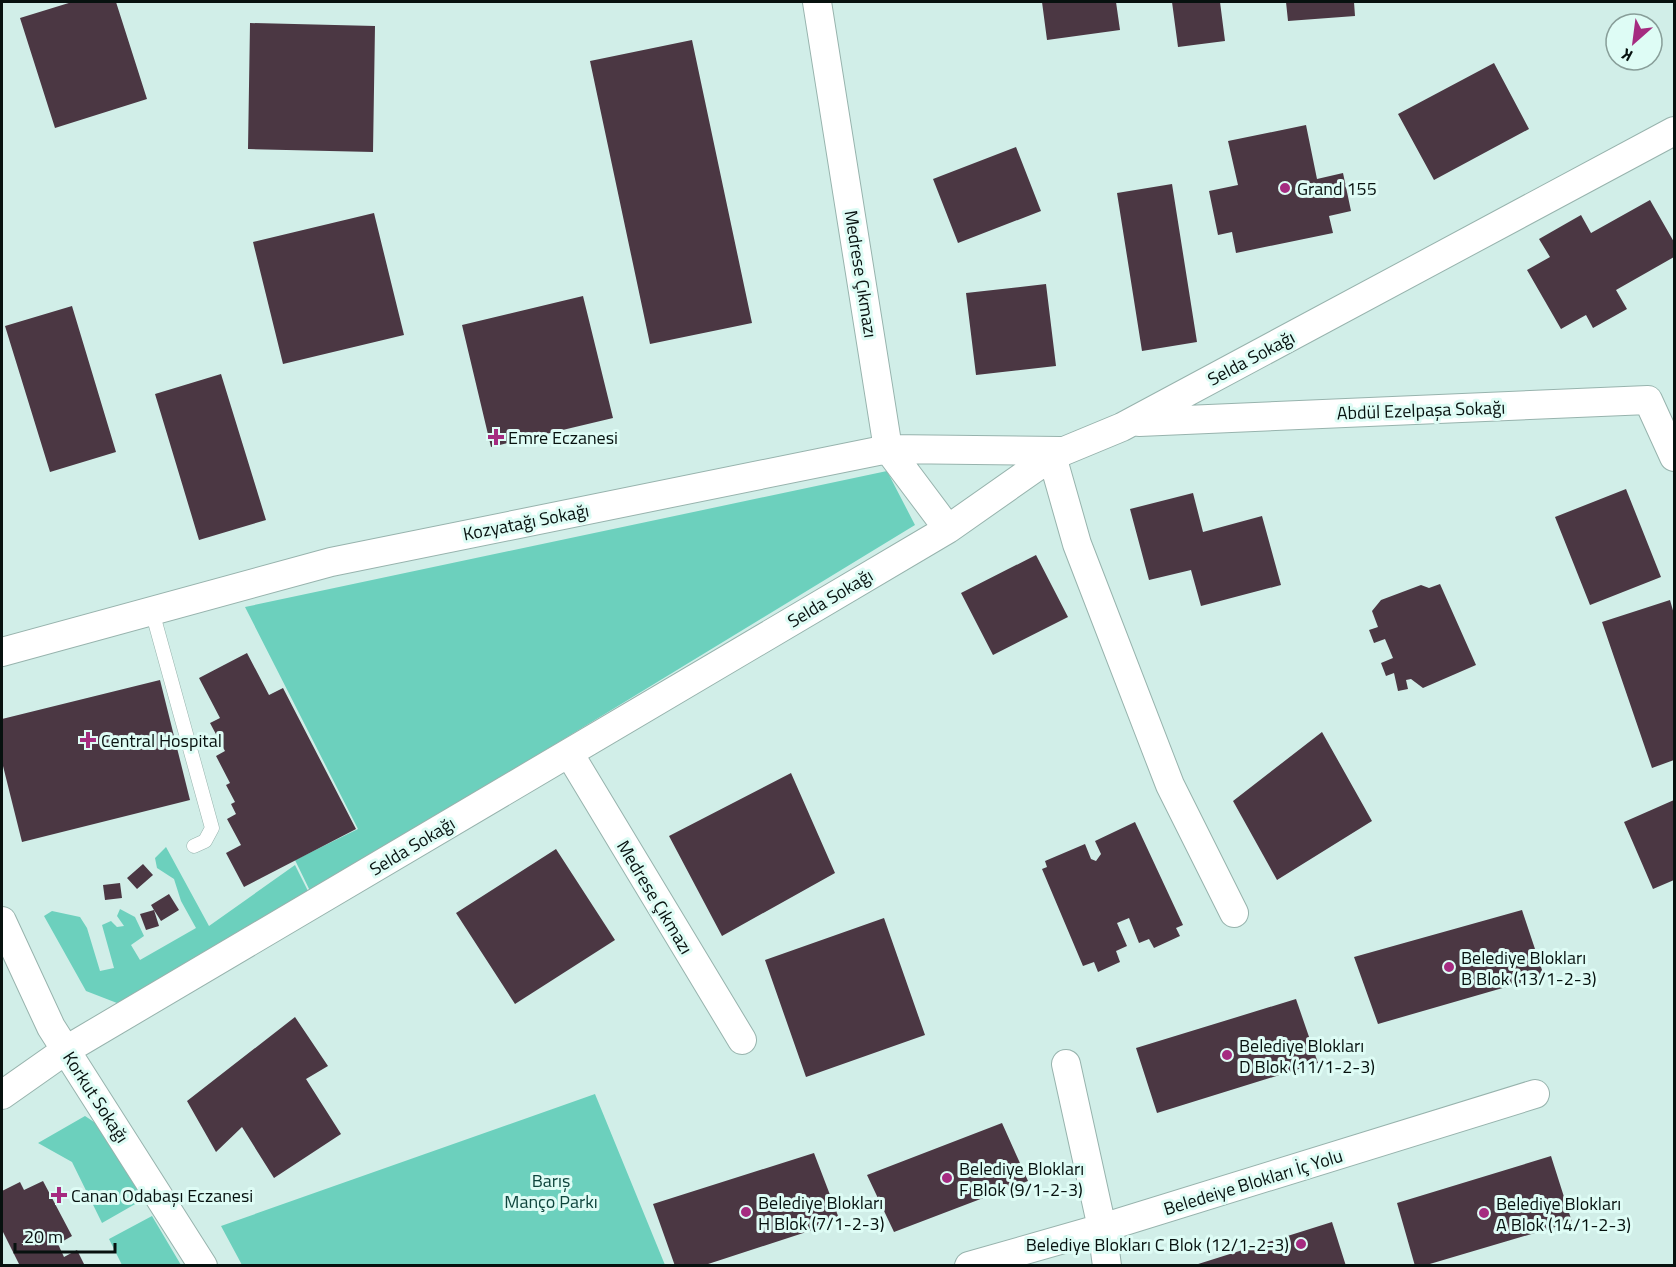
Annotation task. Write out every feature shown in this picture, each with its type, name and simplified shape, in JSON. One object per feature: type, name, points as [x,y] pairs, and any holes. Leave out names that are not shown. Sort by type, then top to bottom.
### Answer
[{"type":"street","name":"Medrese Çıkmazı","points":[[817,2],[888,449],[948,529]]},
{"type":"street","name":"Selda Sokağı","points":[[2,1095],[66,1050],[948,529],[1056,453],[1131,422],[1674,131]]},
{"type":"street","name":"Abdül Ezelpaşa Sokağı","points":[[1131,422],[1648,400],[1674,458]]},
{"type":"street","name":"Kozyatağı Sokağı","points":[[2,652],[331,562],[888,449],[1056,453]]},
{"type":"street","points":[[1056,453],[1077,544],[1170,785],[1234,913]]},
{"type":"street","name":"Medrese Çıkmazı","points":[[568,753],[742,1040]]},
{"type":"street","name":"Korkut Sokağı","points":[[2,921],[51,1027],[203,1266]]},
{"type":"street","points":[[1066,1064],[1102,1228],[1107,1266]]},
{"type":"street","name":"Beledeiye Blokları İç Yolu","points":[[969,1266],[1102,1228],[1535,1094]]},
{"type":"lane","points":[[152,611],[212,828],[205,841],[194,846]]},
{"type":"green space","points":[[887,471],[915,525],[311,893],[295,860],[358,829],[245,607]]},
{"type":"green space","points":[[166,847],[209,926],[295,865],[309,893],[139,996],[117,1003],[86,991],[44,916],[52,911],[80,917],[87,928],[100,971],[114,968],[102,925],[111,921],[117,927],[124,926],[117,916],[120,909],[135,917],[144,936],[131,945],[140,960],[196,928],[181,901],[174,879],[157,868],[155,858]]},
{"type":"green space","name":"Barış Manço Parkı","points":[[595,1094],[665,1265],[242,1265],[221,1226]]},
{"type":"green space","points":[[85,1116],[97,1124],[144,1199],[102,1223],[72,1162],[38,1143]]},
{"type":"green space","points":[[152,1216],[181,1265],[122,1265],[109,1239]]},
{"type":"building","points":[[72,2],[116,2],[147,99],[55,128],[20,18]]},
{"type":"building","points":[[1042,2],[1116,2],[1120,30],[1047,40]]},
{"type":"building","points":[[1172,2],[1220,2],[1225,41],[1178,47]]},
{"type":"building","points":[[1286,2],[1354,2],[1355,16],[1288,21]]},
{"type":"building","points":[[250,23],[375,26],[373,152],[248,149]]},
{"type":"building","points":[[692,40],[752,323],[650,344],[590,61]]},
{"type":"building","points":[[1494,63],[1529,129],[1434,180],[1398,114]]},
{"type":"building","name":"Grand 155","points":[[1306,125],[1317,179],[1343,173],[1351,211],[1329,216],[1333,233],[1236,253],[1232,232],[1218,235],[1209,191],[1238,185],[1228,141]]},
{"type":"building","points":[[1016,147],[1041,211],[958,243],[933,179]]},
{"type":"building","points":[[1172,184],[1197,342],[1142,351],[1117,193]]},
{"type":"building","points":[[1650,200],[1674,242],[1674,257],[1616,290],[1627,309],[1593,328],[1586,315],[1561,329],[1527,270],[1550,257],[1539,239],[1581,215],[1591,233]]},
{"type":"building","points":[[374,213],[404,335],[283,364],[253,242]]},
{"type":"building","points":[[1046,284],[1056,366],[976,375],[966,293]]},
{"type":"building","points":[[583,296],[613,418],[491,447],[462,325]]},
{"type":"building","points":[[72,306],[116,452],[50,472],[5,326]]},
{"type":"building","points":[[221,374],[266,520],[199,540],[155,394]]},
{"type":"building","points":[[1626,489],[1661,577],[1590,605],[1555,517]]},
{"type":"building","points":[[1193,493],[1203,532],[1262,516],[1281,585],[1201,606],[1191,570],[1149,580],[1130,509]]},
{"type":"building","points":[[1036,555],[1068,617],[993,655],[961,593]]},
{"type":"building","points":[[1440,584],[1476,665],[1423,688],[1411,679],[1406,680],[1408,689],[1398,691],[1394,673],[1386,676],[1381,663],[1393,658],[1385,639],[1374,643],[1369,630],[1378,627],[1372,611],[1381,600],[1421,585],[1429,588]]},
{"type":"building","points":[[1670,600],[1674,614],[1674,760],[1652,768],[1602,622]]},
{"type":"building","points":[[247,653],[269,695],[283,688],[356,829],[244,887],[226,853],[241,845],[227,819],[236,814],[231,804],[235,802],[226,785],[230,783],[216,756],[225,751],[210,723],[220,718],[199,678]]},
{"type":"building","name":"Central Hospital","points":[[160,680],[190,800],[22,842],[2,762],[2,719]]},
{"type":"building","points":[[1322,732],[1372,821],[1277,880],[1233,801]]},
{"type":"building","points":[[791,773],[835,873],[722,936],[669,836]]},
{"type":"building","points":[[1674,800],[1674,880],[1653,889],[1624,822]]},
{"type":"building","points":[[1135,822],[1183,925],[1176,928],[1180,936],[1154,948],[1149,939],[1139,943],[1129,918],[1117,923],[1127,946],[1116,951],[1120,962],[1098,972],[1094,962],[1083,966],[1042,869],[1047,867],[1045,861],[1085,844],[1091,859],[1096,861],[1101,854],[1095,841]]},
{"type":"building","points":[[556,849],[615,940],[515,1004],[456,913]]},
{"type":"building","points":[[143,864],[153,875],[137,889],[127,878]]},
{"type":"building","points":[[120,883],[122,898],[105,900],[103,885]]},
{"type":"building","points":[[169,894],[179,910],[161,921],[151,905]]},
{"type":"building","points":[[154,910],[159,926],[146,930],[140,914]]},
{"type":"building","name":"Belediye Blokları B Blok (13/1-2-3)","points":[[1522,910],[1544,976],[1378,1024],[1354,957]]},
{"type":"building","points":[[884,918],[925,1035],[806,1077],[765,960]]},
{"type":"building","name":"Belediye Blokları D Blok (11/1-2-3)","points":[[1296,999],[1318,1063],[1157,1113],[1136,1048]]},
{"type":"building","points":[[295,1017],[328,1066],[306,1079],[341,1134],[274,1178],[242,1127],[216,1152],[187,1101]]},
{"type":"building","name":"Belediye Blokları F Blok (9/1-2-3)","points":[[1002,1123],[1028,1181],[894,1232],[867,1175]]},
{"type":"building","name":"Belediye Blokları H Blok (7/1-2-3)","points":[[814,1153],[840,1221],[702,1266],[675,1266],[653,1204]]},
{"type":"building","name":"Belediye Blokları A Blok (14/1-2-3)","points":[[1551,1156],[1572,1222],[1423,1266],[1415,1266],[1397,1203]]},
{"type":"building","points":[[43,1181],[72,1236],[58,1244],[64,1257],[77,1250],[85,1266],[20,1266],[2,1230],[2,1191],[20,1182],[24,1190]]},
{"type":"building","name":"Belediye Blokları C Blok (12/1-2-3)","points":[[1332,1222],[1346,1266],[1195,1266],[1195,1265]]},
{"type":"place","name":"Grand 155","points":[[1285,188]]},
{"type":"place","name":"Emre Eczanesi","points":[[496,437]]},
{"type":"place","name":"Central Hospital","points":[[88,740]]},
{"type":"place","name":"Belediye Blokları B Blok (13/1-2-3)","points":[[1449,967]]},
{"type":"place","name":"Belediye Blokları D Blok (11/1-2-3)","points":[[1227,1055]]},
{"type":"place","name":"Belediye Blokları F Blok (9/1-2-3)","points":[[947,1178]]},
{"type":"place","name":"Canan Odabaşı Eczanesi","points":[[59,1195]]},
{"type":"place","name":"Belediye Blokları H Blok (7/1-2-3)","points":[[746,1212]]},
{"type":"place","name":"Belediye Blokları A Blok (14/1-2-3)","points":[[1484,1213]]},
{"type":"place","name":"Belediye Blokları C Blok (12/1-2-3)","points":[[1301,1244]]}]
